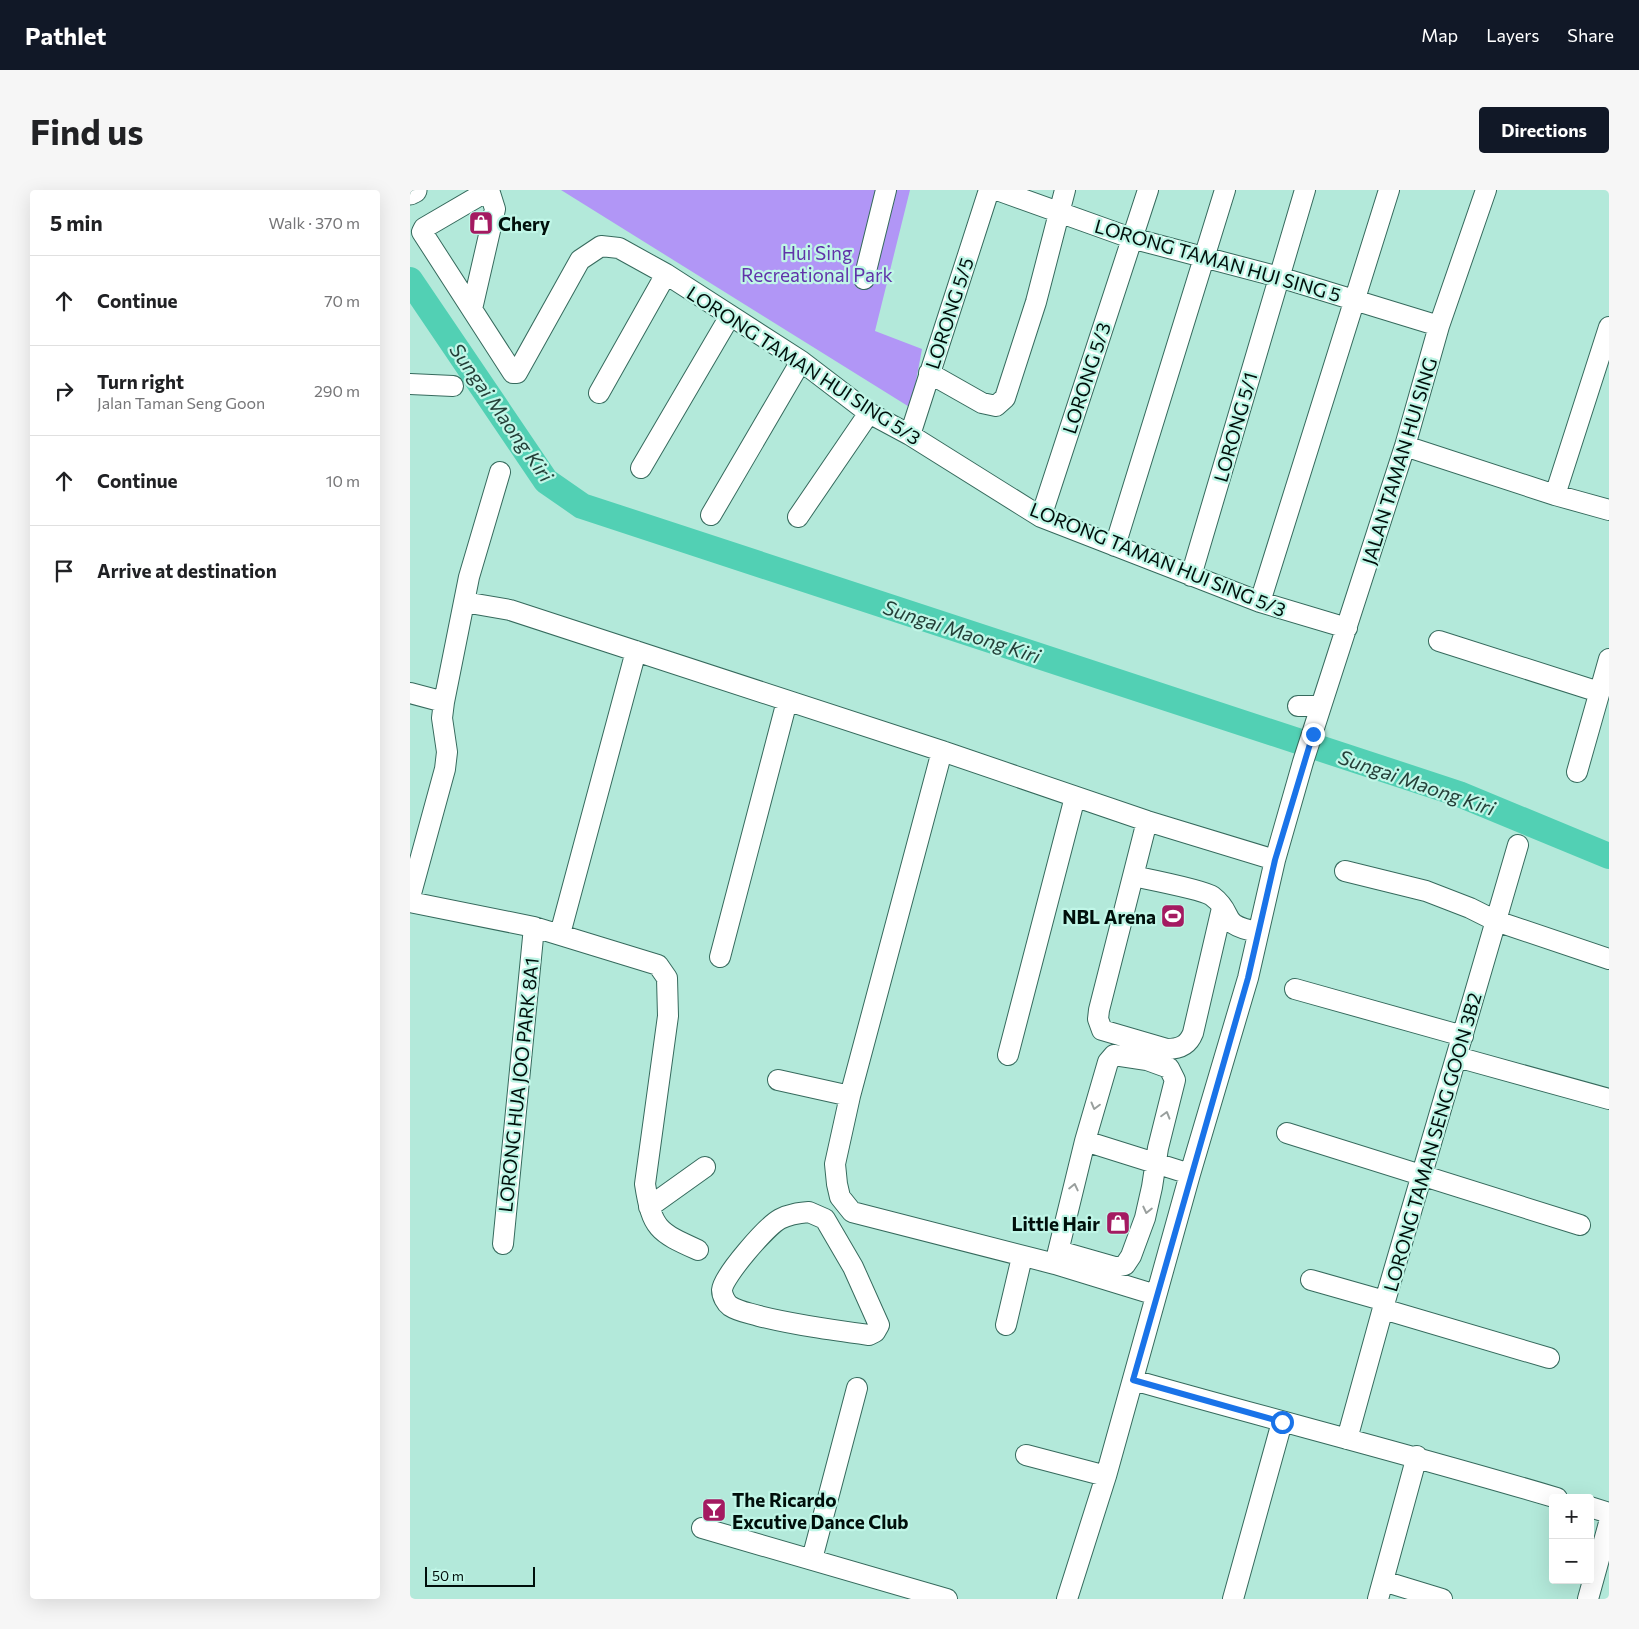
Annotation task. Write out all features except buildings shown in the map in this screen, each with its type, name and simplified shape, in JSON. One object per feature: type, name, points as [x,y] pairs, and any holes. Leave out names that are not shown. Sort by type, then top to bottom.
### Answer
[{"type":"main road","points":[[410,192],[414,190]]},
{"type":"street","points":[[489,190],[495,209],[472,309],[422,232],[424,228],[489,190]]},
{"type":"street","points":[[864,279],[886,190]]},
{"type":"street","name":"LORONG 5/5","points":[[910,436],[988,190]]},
{"type":"street","name":"LORONG TAMAN HUI SING 5","points":[[997,190],[1131,238],[1279,278],[1439,326]]},
{"type":"street","points":[[930,373],[982,403],[996,406],[1005,398],[1036,302],[1065,190]]},
{"type":"street","name":"LORONG 5/3","points":[[1042,517],[1148,190]]},
{"type":"street","points":[[1115,546],[1225,190]]},
{"type":"street","name":"LORONG 5/1","points":[[1192,576],[1304,190]]},
{"type":"street","points":[[1260,602],[1389,190]]},
{"type":"street","name":"JALAN TAMAN HUI SING","points":[[1067,1599],[1106,1476],[1190,1174],[1248,978],[1275,860],[1320,706],[1405,446],[1439,326],[1486,190]]},
{"type":"street","name":"LORONG TAMAN HUI SING 5/3","points":[[472,309],[513,373],[517,373],[580,260],[601,246],[619,248],[666,274],[801,361],[869,413],[1042,517],[1260,602],[1347,628]]},
{"type":"street","points":[[599,393],[666,274]]},
{"type":"street","points":[[641,468],[730,316]]},
{"type":"street","points":[[1555,495],[1609,327]]},
{"type":"street","points":[[711,515],[801,361]]},
{"type":"street","points":[[410,384],[453,386]]},
{"type":"street","points":[[798,517],[869,413]]},
{"type":"street","points":[[1405,446],[1555,495],[1609,510]]},
{"type":"street","points":[[410,896],[416,846],[447,752],[442,718],[444,702],[469,577],[500,472]]},
{"type":"street","points":[[464,602],[510,610],[942,751],[1147,821],[1275,860]]},
{"type":"street","points":[[1439,641],[1599,692]]},
{"type":"street","points":[[560,934],[636,651]]},
{"type":"street","points":[[1577,772],[1609,659]]},
{"type":"street","points":[[410,693],[444,702]]},
{"type":"street","points":[[720,957],[787,701]]},
{"type":"street","points":[[1298,706],[1320,706]]},
{"type":"street","points":[[942,751],[850,1096],[836,1164],[837,1184],[840,1197],[852,1212],[1022,1257],[1057,1258],[1116,1267],[1125,1265],[1131,1256],[1145,1218],[1175,1080],[1169,1068],[1147,1060],[1114,1055],[1108,1062],[1085,1141],[1057,1258]]},
{"type":"street","points":[[1008,1055],[1075,797]]},
{"type":"street","points":[[1147,821],[1099,1010],[1098,1019],[1102,1030],[1167,1049],[1176,1049],[1185,1045],[1193,1033],[1222,908]]},
{"type":"street","name":"LORONG TAMAN SENG GOON 3B2","points":[[1347,1439],[1421,1175],[1457,1058],[1518,845]]},
{"type":"street","points":[[1345,871],[1426,892],[1470,908],[1496,921],[1609,960]]},
{"type":"street","points":[[1133,876],[1211,896],[1222,908],[1230,923],[1237,928],[1258,932]]},
{"type":"street","points":[[410,902],[534,927],[658,965],[668,978],[668,1016],[645,1184],[649,1207],[655,1221],[666,1235],[698,1250]]},
{"type":"street","name":"LORONG HUA JOO PARK 8A1","points":[[503,1244],[534,927]]},
{"type":"street","points":[[1295,989],[1463,1036]]},
{"type":"street","points":[[1457,1058],[1609,1098]]},
{"type":"street","points":[[778,1080],[850,1096]]},
{"type":"street","points":[[1287,1133],[1580,1225]]},
{"type":"street","points":[[1085,1141],[1190,1174]]},
{"type":"street","points":[[649,1207],[705,1167]]},
{"type":"street","points":[[825,1220],[840,1197]]},
{"type":"street","points":[[798,1212],[809,1212],[825,1220],[871,1303],[879,1325],[876,1332],[868,1336],[795,1324],[739,1310],[729,1305],[724,1298],[722,1289],[727,1279],[755,1241],[778,1220],[798,1212]]},
{"type":"street","points":[[1006,1325],[1022,1257]]},
{"type":"street","points":[[1057,1258],[1156,1295]]},
{"type":"street","points":[[1311,1280],[1549,1358]]},
{"type":"street","points":[[1133,1380],[1282,1422],[1417,1456],[1549,1496]]},
{"type":"street","points":[[812,1559],[857,1388]]},
{"type":"street","points":[[1233,1599],[1282,1422]]},
{"type":"street","points":[[1026,1455],[1106,1476]]},
{"type":"street","points":[[1417,1456],[1380,1590],[1442,1599]]},
{"type":"street","points":[[1594,1509],[1609,1513]]},
{"type":"street","points":[[1588,1599],[1609,1523]]},
{"type":"street","points":[[702,1528],[947,1599]]},
{"type":"green space","name":"Hui Sing Recreational Park","points":[[561,190],[910,190],[875,331],[922,349],[911,408]]},
{"type":"waterway","name":"Sungai Maong Kiri","points":[[410,280],[546,481],[582,506],[1459,794],[1609,856]]},
{"type":"place","name":"Chery","points":[[481,223]]},
{"type":"place","name":"NBL Arena","points":[[1173,916]]},
{"type":"place","name":"Little Hair","points":[[1118,1223]]},
{"type":"place","name":"The Ricardo Excutive Dance Club","points":[[714,1510]]},
{"type":"route","points":[[1282,1422],[1133,1380],[1190,1174],[1248,978],[1275,860],[1313,734]]}]
